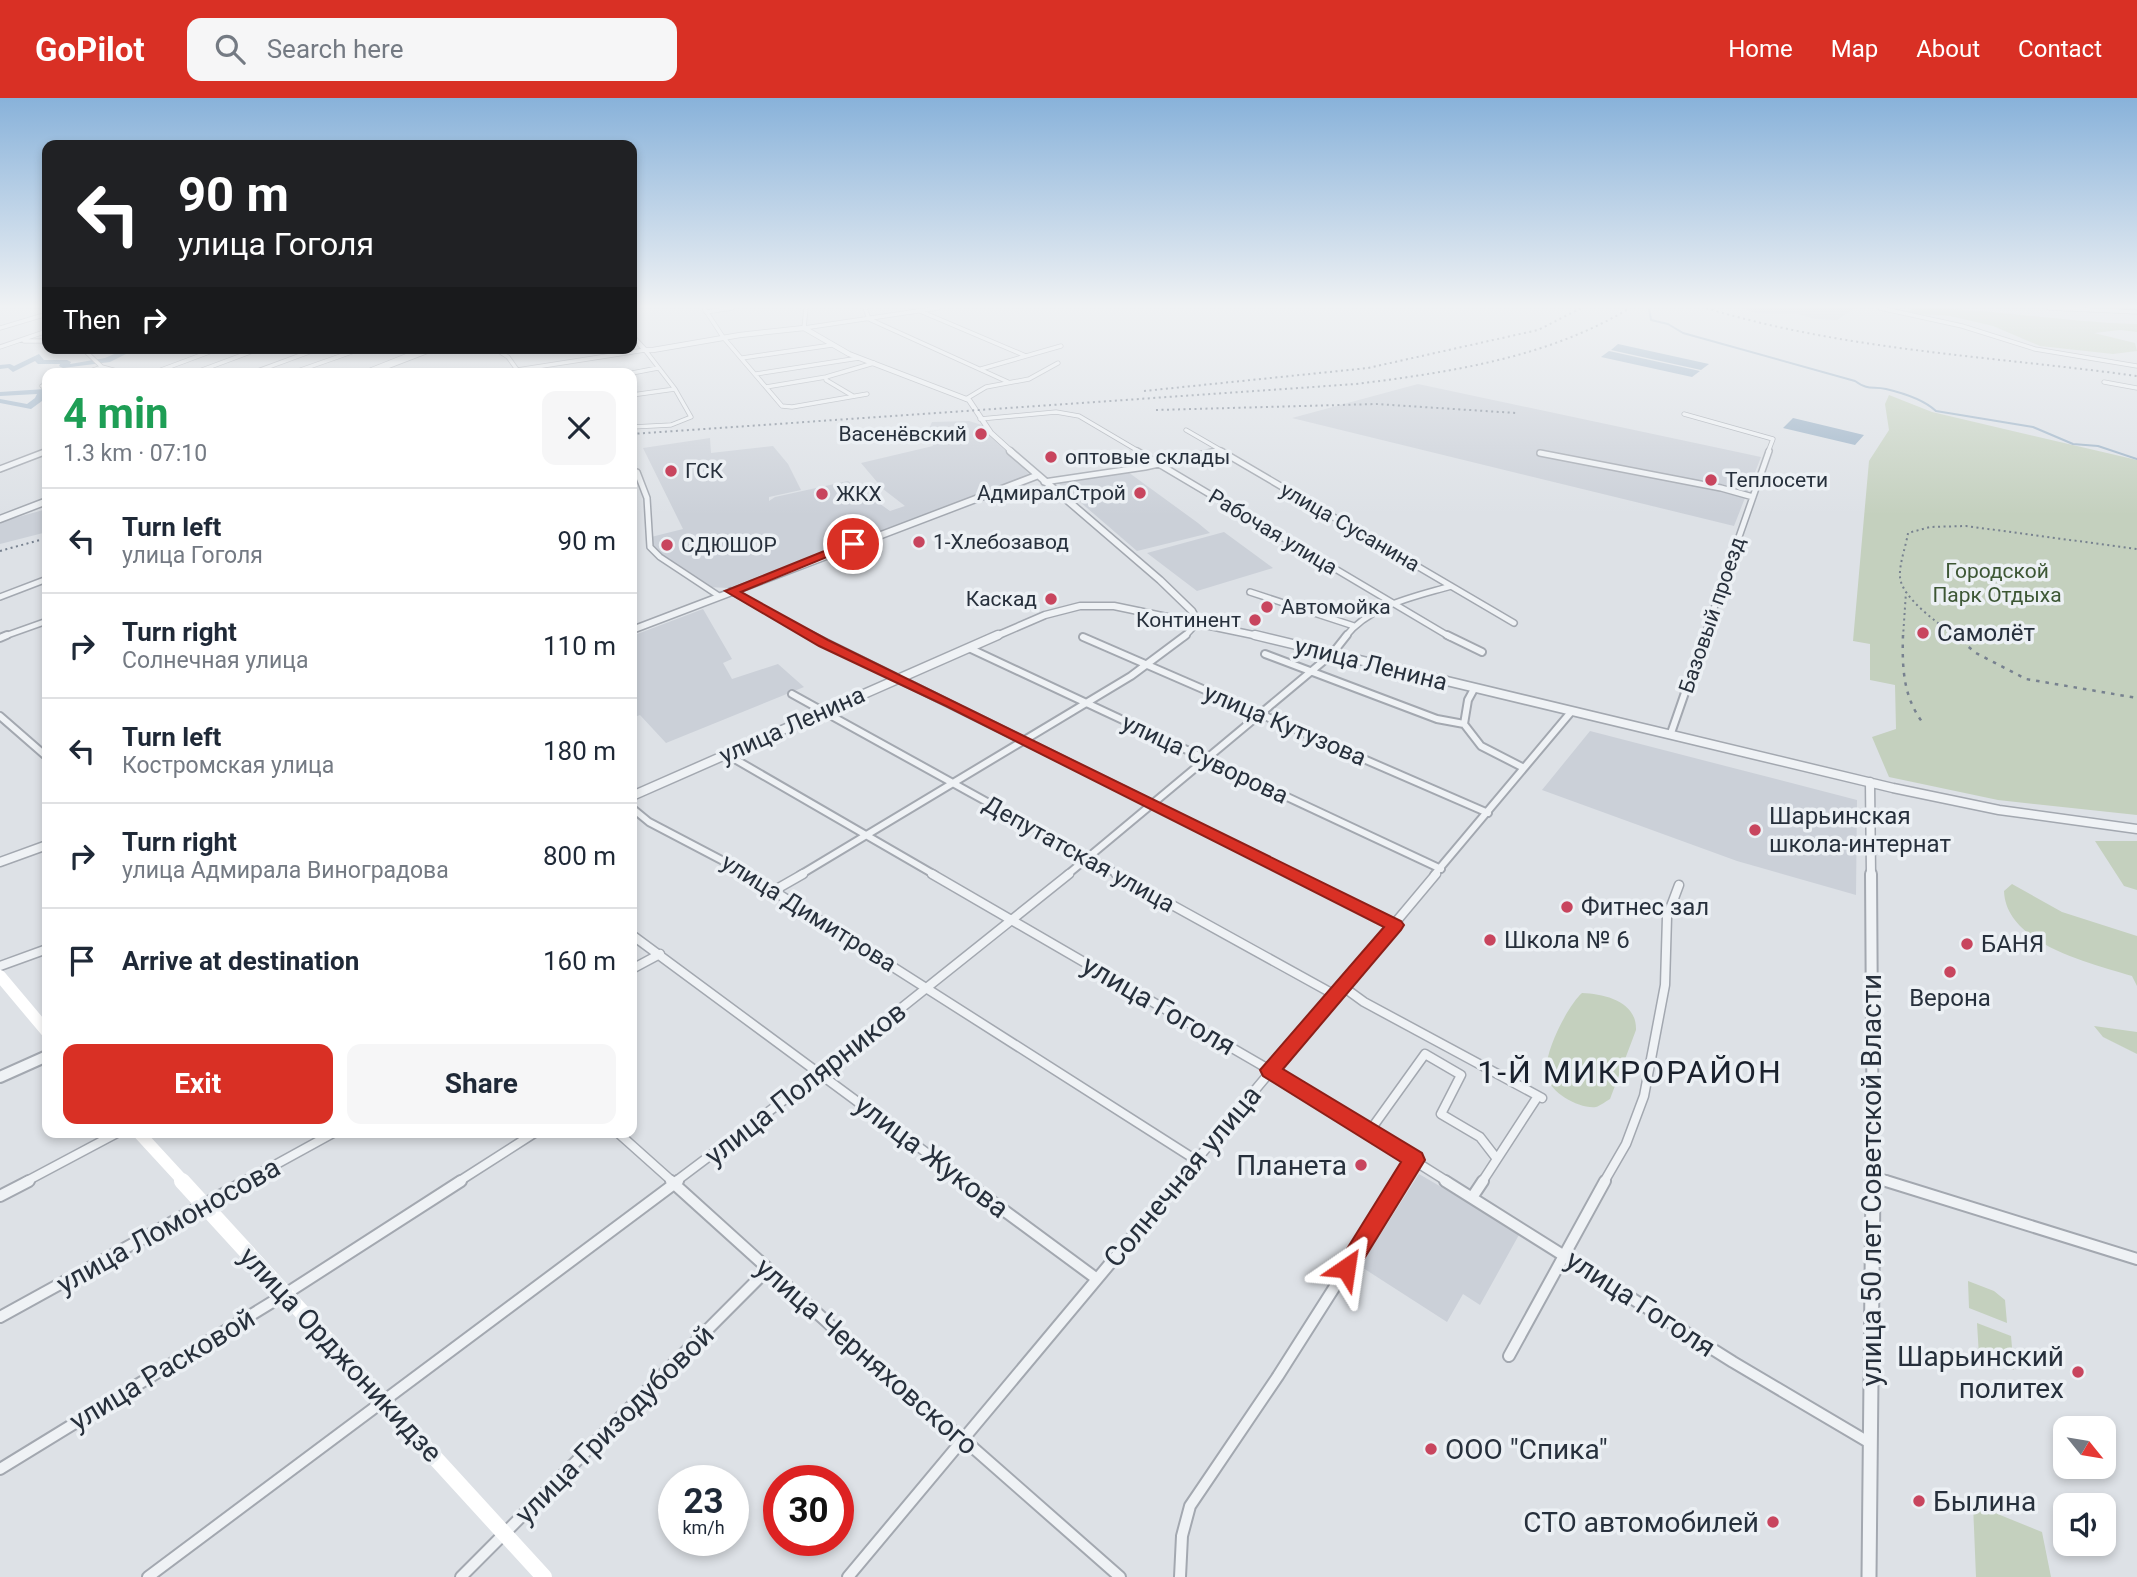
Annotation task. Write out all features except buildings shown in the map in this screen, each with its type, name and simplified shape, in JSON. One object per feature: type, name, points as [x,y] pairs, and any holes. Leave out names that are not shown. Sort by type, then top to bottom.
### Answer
[{"type":"main road","points":[[0,976],[42,1026]]},
{"type":"main road","name":"улица Орджоникидзе","points":[[143,1138],[544,1577]]},
{"type":"street","points":[[637,428],[671,425],[691,417],[665,377]]},
{"type":"street","points":[[758,377],[785,407],[867,394]]},
{"type":"street","points":[[766,387],[826,377]]},
{"type":"street","points":[[826,377],[826,380],[854,396]]},
{"type":"street","points":[[775,890],[1027,742],[1148,665],[1193,630],[1198,622],[1192,611],[1160,580],[1044,482],[991,433],[971,402],[910,377]]},
{"type":"street","points":[[997,377],[1008,382]]},
{"type":"street","points":[[966,399],[971,393],[1032,377]]},
{"type":"street","points":[[2104,382],[2137,388]]},
{"type":"street","points":[[637,394],[675,389]]},
{"type":"street","name":"Рабочая улица","points":[[979,416],[1072,413],[1455,640],[1482,652]]},
{"type":"street","name":"Базовый проезд","points":[[1671,733],[1773,439],[1684,414]]},
{"type":"street","name":"улица Сусанина","points":[[1186,430],[1514,623]]},
{"type":"street","points":[[1044,482],[1160,464],[1221,450]]},
{"type":"street","points":[[0,469],[42,453]]},
{"type":"street","points":[[1540,453],[1721,488],[1753,497]]},
{"type":"street","points":[[637,472],[647,498],[650,547],[660,557],[719,596]]},
{"type":"street","points":[[637,628],[1036,475]]},
{"type":"street","points":[[0,519],[42,503]]},
{"type":"street","points":[[0,597],[42,581]]},
{"type":"street","name":"улица Полярников","points":[[148,1577],[820,1073],[1012,921],[1260,715],[1332,654],[1354,626],[1393,603],[1451,586]]},
{"type":"street","points":[[731,591],[789,624],[898,679],[1395,925]]},
{"type":"street","points":[[1250,592],[1354,626]]},
{"type":"street","name":"улица Ленина","points":[[637,794],[1045,615],[1080,606],[1114,606],[1198,622],[1870,782],[1999,810],[2137,829]]},
{"type":"street","points":[[0,638],[42,623]]},
{"type":"street","name":"улица Кутузова","points":[[1083,637],[1488,813]]},
{"type":"street","name":"улица Суворова","points":[[969,648],[1441,869]]},
{"type":"street","points":[[1265,654],[1445,721],[1464,724]]},
{"type":"street","points":[[1474,689],[1468,700],[1464,724],[1468,734],[1476,743],[1524,768]]},
{"type":"street","name":"Депутатская улица","points":[[792,694],[1335,995]]},
{"type":"street","name":"Солнечная улица","points":[[848,1577],[1571,712]]},
{"type":"street","points":[[0,716],[42,753]]},
{"type":"street","name":"улица Гоголя","points":[[726,754],[1270,1070],[1733,1362],[1871,1444]]},
{"type":"street","name":"улица 50 лет Советской Власти","points":[[1869,1577],[1872,1174],[1870,782]]},
{"type":"street","name":"улица Димитрова","points":[[637,812],[649,822],[704,849],[775,890],[1196,1160]]},
{"type":"street","points":[[0,862],[42,847]]},
{"type":"street","points":[[1509,1356],[1563,1253],[1626,1144],[1644,1096],[1665,985],[1667,917],[1679,885]]},
{"type":"street","name":"улица Жукова","points":[[637,938],[1097,1279]]},
{"type":"street","points":[[0,966],[42,951]]},
{"type":"street","points":[[637,967],[660,954]]},
{"type":"street","points":[[1342,986],[1364,1002],[1540,1097],[1473,1196]]},
{"type":"street","points":[[1369,1132],[1426,1054],[1461,1075],[1441,1114],[1480,1137],[1497,1159]]},
{"type":"street","points":[[0,1077],[42,1058]]},
{"type":"street","points":[[0,1196],[108,1138]]},
{"type":"street","name":"улица Ломоносова","points":[[0,1317],[324,1138]]},
{"type":"street","name":"улица Расковой","points":[[0,1469],[287,1293],[527,1138]]},
{"type":"street","name":"улица Черняховского","points":[[624,1138],[900,1388],[962,1438],[1081,1545],[1121,1577]]},
{"type":"street","points":[[1180,1577],[1182,1536],[1190,1506],[1270,1387],[1415,1160]]},
{"type":"street","points":[[1872,1174],[1893,1184],[1968,1204],[2137,1259]]},
{"type":"street","name":"улица Гризодубовой","points":[[460,1577],[767,1270]]},
{"type":"shaded area","points":[[1418,384],[1761,457],[1734,526],[1292,418]]},
{"type":"shaded area","points":[[969,421],[982,425],[1031,476],[729,588],[707,587],[654,549],[647,538],[683,529],[643,448],[710,438],[711,453],[773,446],[788,464],[801,490],[769,497],[769,501],[775,497],[848,481],[890,511],[905,506],[883,489],[861,463],[933,446],[928,431],[932,422]]},
{"type":"shaded area","points":[[1128,472],[1210,533],[1137,551],[1058,483]]},
{"type":"shaded area","points":[[42,510],[42,533],[0,544],[0,522]]},
{"type":"shaded area","points":[[1224,532],[1273,568],[1197,591],[1147,553]]},
{"type":"shaded area","points":[[703,609],[732,659],[723,663],[732,679],[778,664],[804,687],[666,743],[640,715],[637,716],[637,634]]},
{"type":"shaded area","name":"Шарьинская школа-интернат","points":[[1590,731],[1857,800],[1856,895],[1737,861],[1542,790]]},
{"type":"shaded area","points":[[1419,1174],[1520,1233],[1480,1305],[1463,1294],[1447,1322],[1360,1266]]},
{"type":"green space","name":"Городской Парк Отдыха","points":[[1889,395],[1932,412],[2137,460],[2137,815],[1998,800],[1889,777],[1872,737],[1896,729],[1895,685],[1870,680],[1870,644],[1853,641],[1869,461],[1889,430],[1885,404]]},
{"type":"green space","points":[[2095,841],[2137,841],[2137,890],[2124,886]]},
{"type":"green space","points":[[2012,884],[2062,912],[2137,936],[2137,986],[2132,976],[2053,949],[2034,938],[2019,925],[2008,909],[2004,891]]},
{"type":"green space","points":[[1582,993],[1601,995],[1618,1001],[1626,1006],[1635,1020],[1636,1030],[1610,1099],[1596,1107],[1567,1099],[1554,1089],[1547,1077],[1548,1057],[1557,1032]]},
{"type":"green space","points":[[2094,1026],[2137,1032],[2137,1054],[2103,1037]]},
{"type":"green space","points":[[1968,1281],[1994,1291],[2005,1300],[2007,1323],[1969,1308]]},
{"type":"green space","points":[[1977,1323],[2011,1336],[2014,1370],[1979,1356]]},
{"type":"green space","points":[[1973,1504],[2042,1532],[2051,1577],[1976,1577]]},
{"type":"water","points":[[1793,418],[1864,435],[1855,445],[1783,428]]},
{"type":"waterway","points":[[1841,377],[1867,387],[1899,392],[1936,411],[2033,427],[2073,444],[2098,446],[2137,459]]},
{"type":"waterway","points":[[0,394],[42,391],[39,399],[28,407],[0,401]]},
{"type":"railway","points":[[1144,391],[1280,377]]},
{"type":"railway","points":[[637,434],[1356,384],[1406,377]]},
{"type":"railway","points":[[1156,410],[1376,404],[1516,413]]},
{"type":"railway","points":[[1906,592],[1900,577],[1908,533],[1930,527],[1966,526],[2137,549]]},
{"type":"railway","points":[[0,551],[42,539]]},
{"type":"railway","points":[[1903,637],[1906,592]]},
{"type":"railway","points":[[1906,592],[1956,637]]},
{"type":"railway","points":[[1954,635],[1976,653],[2026,679],[2137,698]]},
{"type":"railway","points":[[1903,637],[1905,681],[1911,703],[1923,723]]},
{"type":"place","name":"Васенёвский","points":[[981,434]]},
{"type":"place","name":"оптовые склады","points":[[1051,457]]},
{"type":"place","name":"ГСК","points":[[671,471]]},
{"type":"place","name":"Теплосети","points":[[1711,480]]},
{"type":"place","name":"АдмиралСтрой","points":[[1140,493]]},
{"type":"place","name":"ЖКХ","points":[[822,494]]},
{"type":"place","name":"1-Хлебозавод","points":[[919,542]]},
{"type":"place","name":"СДЮШОР","points":[[667,545]]},
{"type":"place","name":"Каскад","points":[[1051,599]]},
{"type":"place","name":"Автомойка","points":[[1267,607]]},
{"type":"place","name":"Континент","points":[[1255,620]]},
{"type":"place","name":"Самолёт","points":[[1923,633]]},
{"type":"place","name":"Шарьинская школа-интернат","points":[[1755,830]]},
{"type":"place","name":"Фитнес зал","points":[[1567,907]]},
{"type":"place","name":"Школа № 6","points":[[1490,940]]},
{"type":"place","name":"БАНЯ","points":[[1967,944]]},
{"type":"place","name":"Верона","points":[[1950,972]]},
{"type":"place","name":"Планета","points":[[1361,1165]]},
{"type":"place","name":"Шарьинский политех","points":[[2078,1372]]},
{"type":"place","name":"ООО \"Спика\"","points":[[1431,1449]]},
{"type":"place","name":"Былина","points":[[1919,1501]]},
{"type":"place","name":"СТО автомобилей","points":[[1773,1522]]},
{"type":"district","name":"1-Й МИКРОРАЙОН","points":[[1630,1072]]},
{"type":"route","points":[[853,544],[731,591],[824,643],[1395,925],[1270,1070],[1415,1160],[1346,1268]]}]
